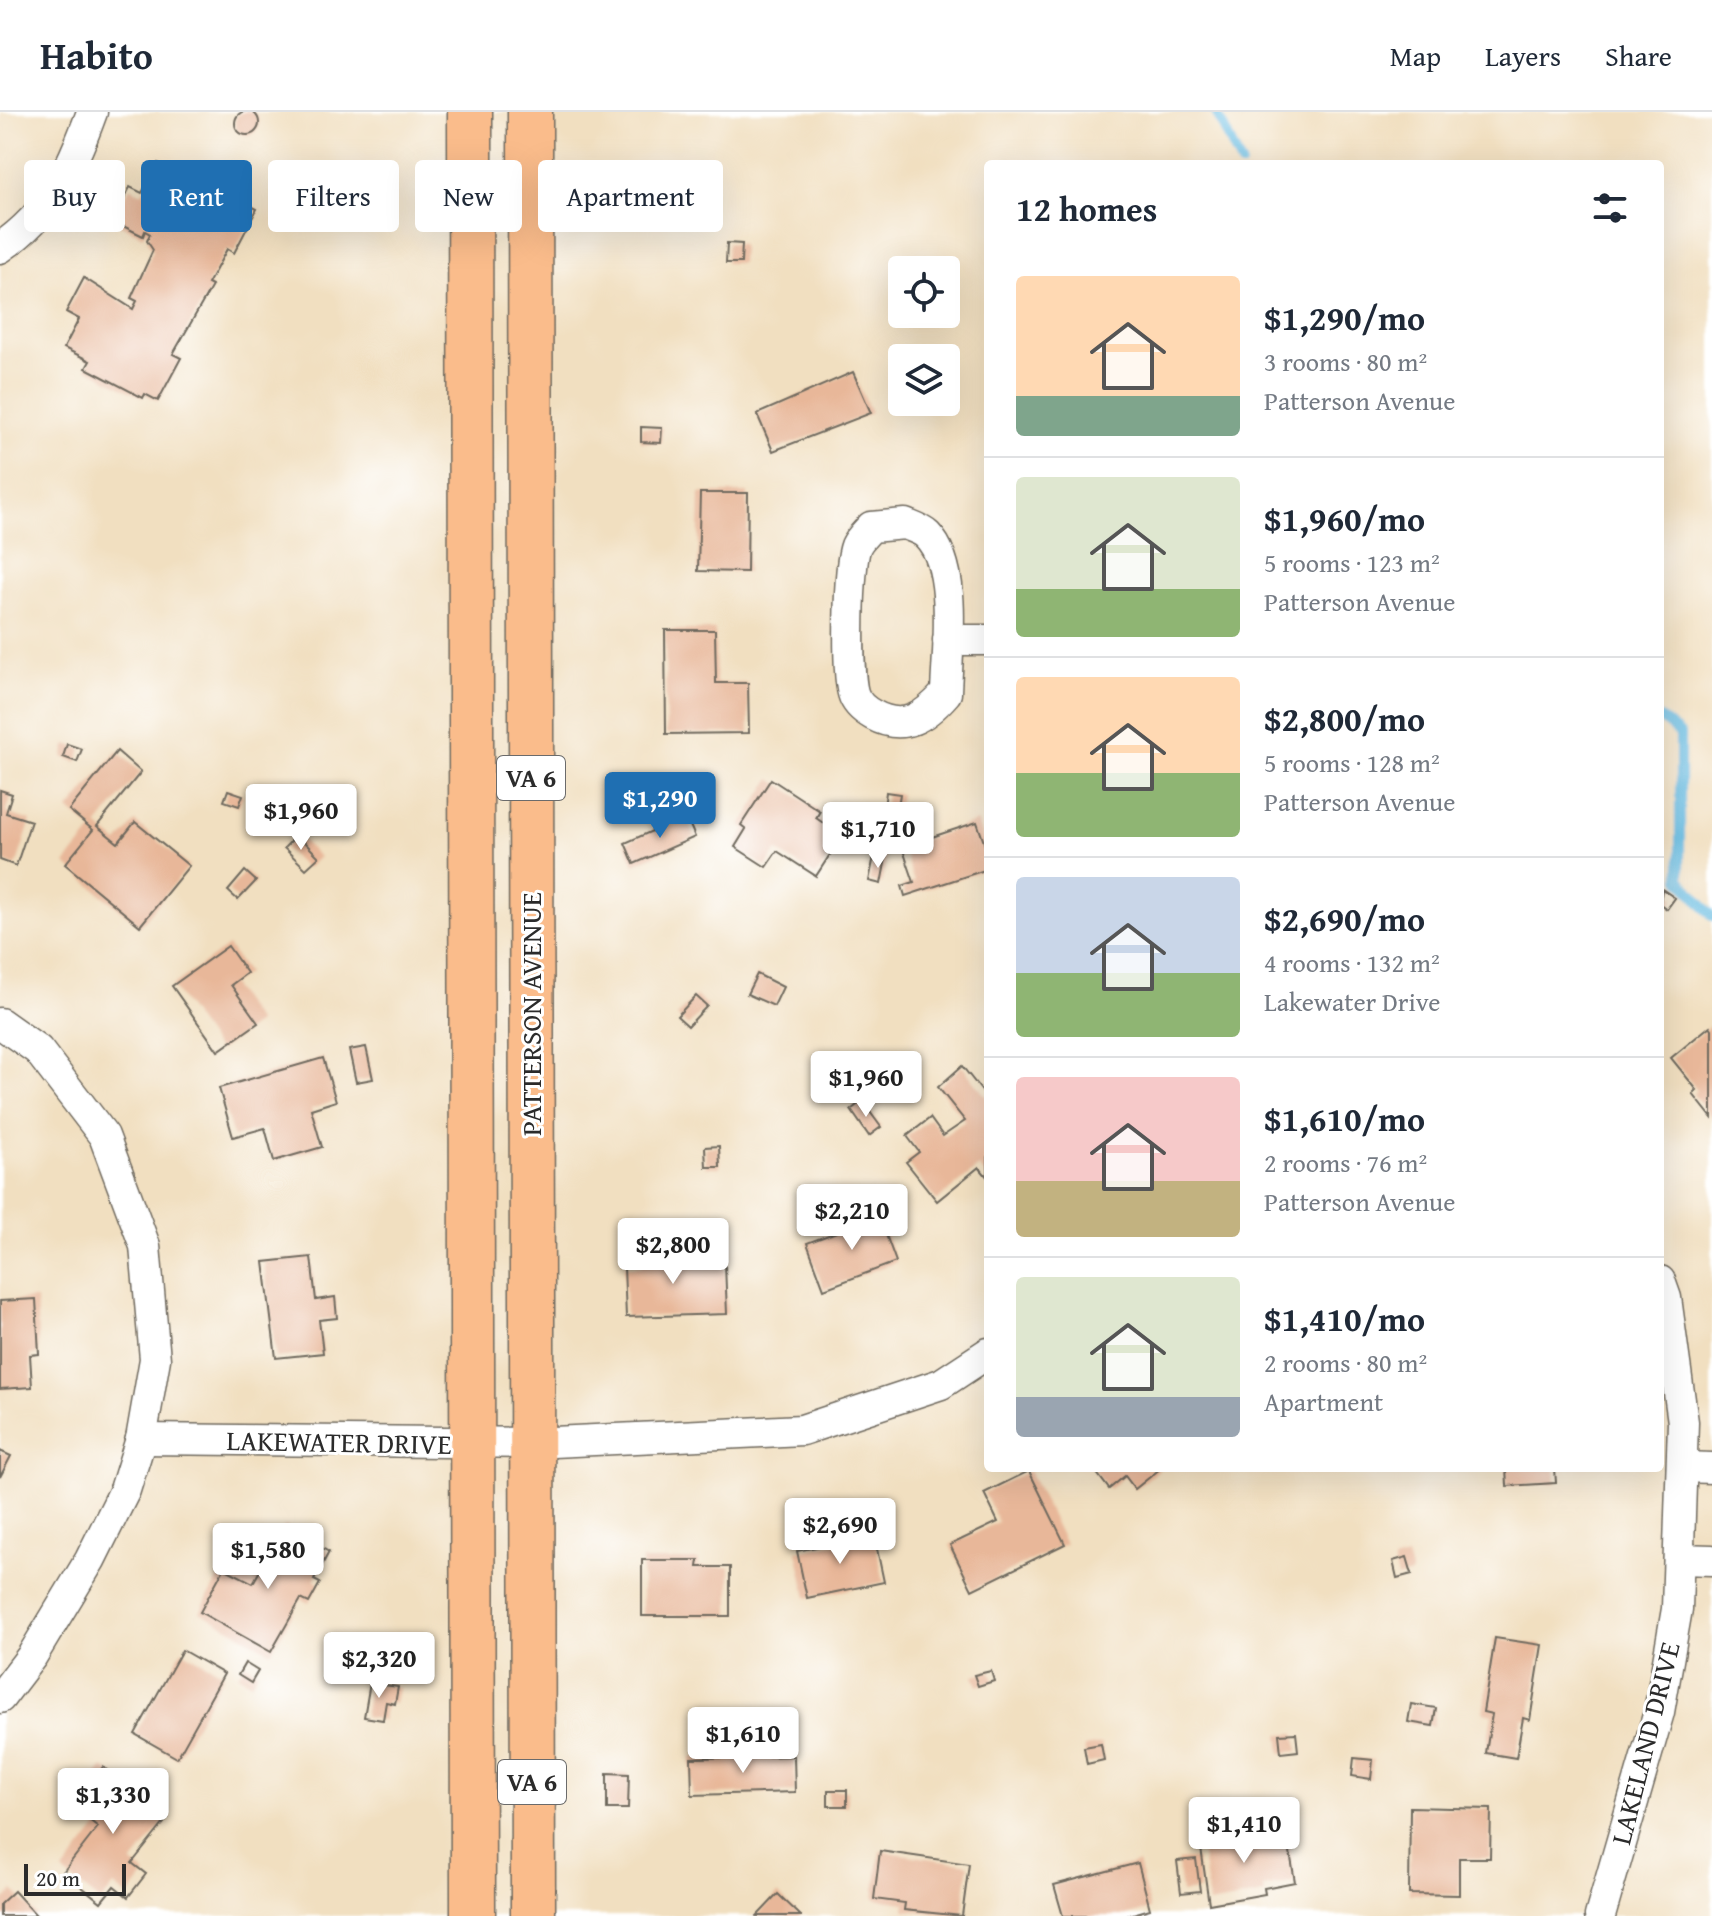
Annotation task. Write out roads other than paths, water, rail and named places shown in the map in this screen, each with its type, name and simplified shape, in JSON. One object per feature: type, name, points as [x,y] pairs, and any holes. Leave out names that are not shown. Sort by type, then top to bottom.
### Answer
[{"type":"main road","name":"VA 6","points":[[470,112],[473,1916]]},
{"type":"main road","name":"PATTERSON AVENUE","points":[[530,112],[533,1916]]},
{"type":"street","points":[[0,248],[34,220],[61,188],[92,112]]},
{"type":"street","points":[[905,524],[926,534],[942,557],[948,600],[948,640],[946,693],[931,711],[899,724],[888,723],[859,705],[851,676],[851,573],[856,547],[871,527],[905,524]]},
{"type":"street","points":[[948,640],[984,640]]},
{"type":"street","points":[[0,1023],[38,1050],[104,1136],[145,1246],[155,1359],[141,1439],[125,1490],[90,1560],[32,1656],[0,1698]]},
{"type":"street","name":"LAKELAND DRIVE","points":[[1600,1916],[1659,1712],[1677,1609],[1683,1422],[1664,1297]]},
{"type":"street","name":"LAKEWATER DRIVE","points":[[141,1439],[532,1443],[722,1437],[802,1430],[941,1384],[984,1356]]},
{"type":"street","points":[[1682,1467],[1712,1468]]},
{"type":"street","points":[[1679,1559],[1712,1560]]},
{"type":"waterway","points":[[1216,112],[1239,160]]},
{"type":"waterway","points":[[1664,721],[1680,734],[1680,879],[1712,916]]}]
